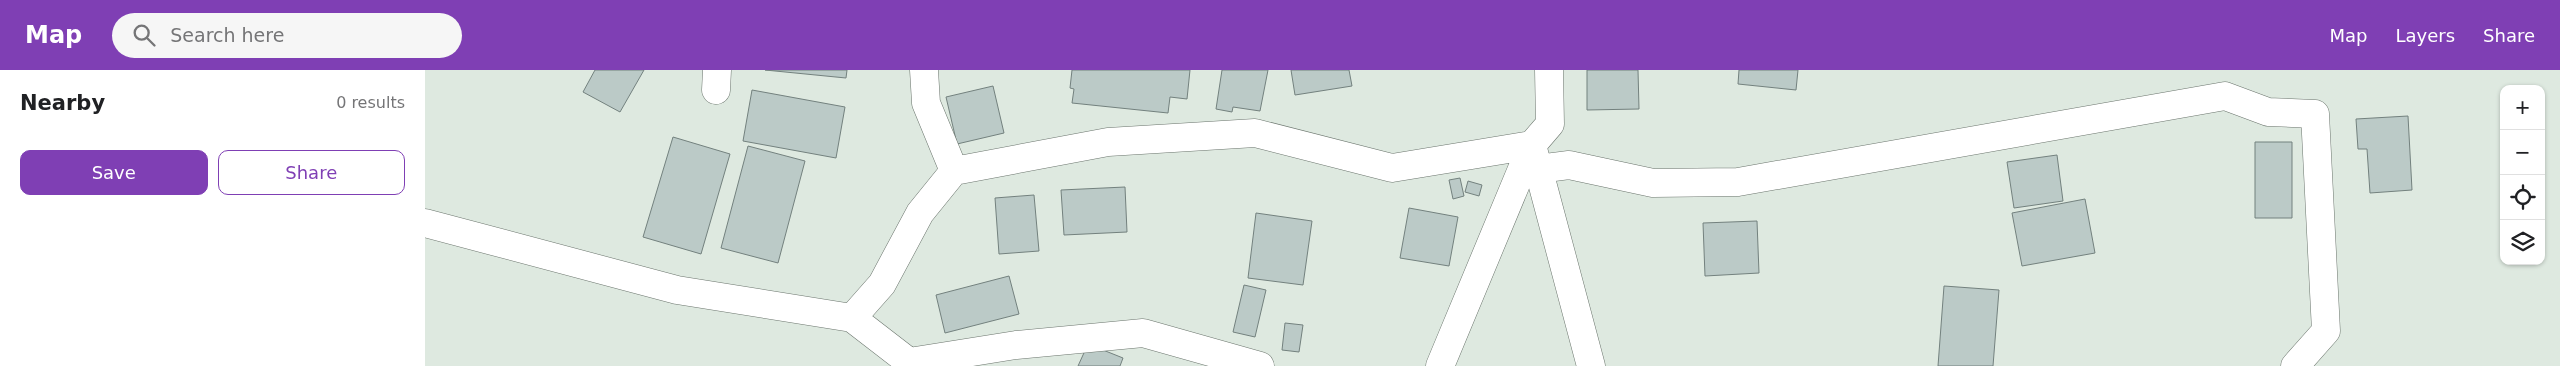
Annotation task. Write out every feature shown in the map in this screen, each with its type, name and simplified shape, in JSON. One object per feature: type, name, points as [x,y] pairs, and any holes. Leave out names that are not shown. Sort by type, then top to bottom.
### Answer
[{"type":"street","points":[[924,70],[926,103],[954,170]]},
{"type":"street","points":[[1441,366],[1549,124],[1549,70]]},
{"type":"street","points":[[851,318],[882,284],[920,213],[954,170],[1108,142],[1255,133],[1392,168],[1535,157],[1653,183],[1738,182],[2225,96],[2268,112],[2315,114],[2326,331],[2295,366]]},
{"type":"street","points":[[1535,157],[1591,366]]},
{"type":"street","points":[[425,223],[677,290],[851,318],[909,362],[1016,345],[1143,333],[1260,366]]},
{"type":"building","points":[[595,70],[644,70],[620,112],[583,92]]},
{"type":"building","points":[[765,70],[847,70],[846,78]]},
{"type":"building","points":[[1072,70],[1190,70],[1187,99],[1170,97],[1168,113],[1072,103],[1074,89],[1070,88]]},
{"type":"building","points":[[1222,70],[1268,70],[1260,111],[1233,107],[1232,112],[1216,109]]},
{"type":"building","points":[[1291,70],[1349,70],[1352,86],[1295,95]]},
{"type":"building","points":[[1587,70],[1638,70],[1639,109],[1587,110]]},
{"type":"building","points":[[1739,70],[1798,70],[1796,90],[1738,84]]},
{"type":"building","points":[[993,86],[1004,133],[957,144],[946,97]]},
{"type":"building","points":[[752,90],[845,107],[836,158],[743,141]]},
{"type":"building","points":[[2408,116],[2412,190],[2370,193],[2367,149],[2358,149],[2356,119]]},
{"type":"building","points":[[673,137],[730,154],[701,254],[643,237]]},
{"type":"building","points":[[2255,142],[2292,142],[2292,218],[2255,218]]},
{"type":"building","points":[[748,146],[805,161],[778,263],[721,248]]},
{"type":"building","points":[[2057,155],[2063,201],[2014,208],[2007,162]]},
{"type":"building","points":[[1460,178],[1464,196],[1453,199],[1449,180]]},
{"type":"building","points":[[1468,181],[1482,185],[1479,196],[1465,192]]},
{"type":"building","points":[[1125,187],[1127,232],[1064,235],[1061,190]]},
{"type":"building","points":[[1034,195],[1039,251],[999,254],[995,198]]},
{"type":"building","points":[[2085,199],[2095,253],[2022,266],[2012,213]]},
{"type":"building","points":[[1409,208],[1458,217],[1449,266],[1400,258]]},
{"type":"building","points":[[1256,213],[1312,221],[1303,285],[1248,278]]},
{"type":"building","points":[[1757,221],[1759,273],[1705,276],[1703,223]]},
{"type":"building","points":[[1009,276],[1019,314],[945,333],[936,295]]},
{"type":"building","points":[[1244,285],[1266,290],[1255,337],[1233,332]]},
{"type":"building","points":[[1944,286],[1999,290],[1993,366],[1938,366]]},
{"type":"building","points":[[1285,323],[1303,325],[1299,352],[1282,350]]},
{"type":"building","points":[[1088,344],[1123,358],[1120,366],[1078,366]]}]
